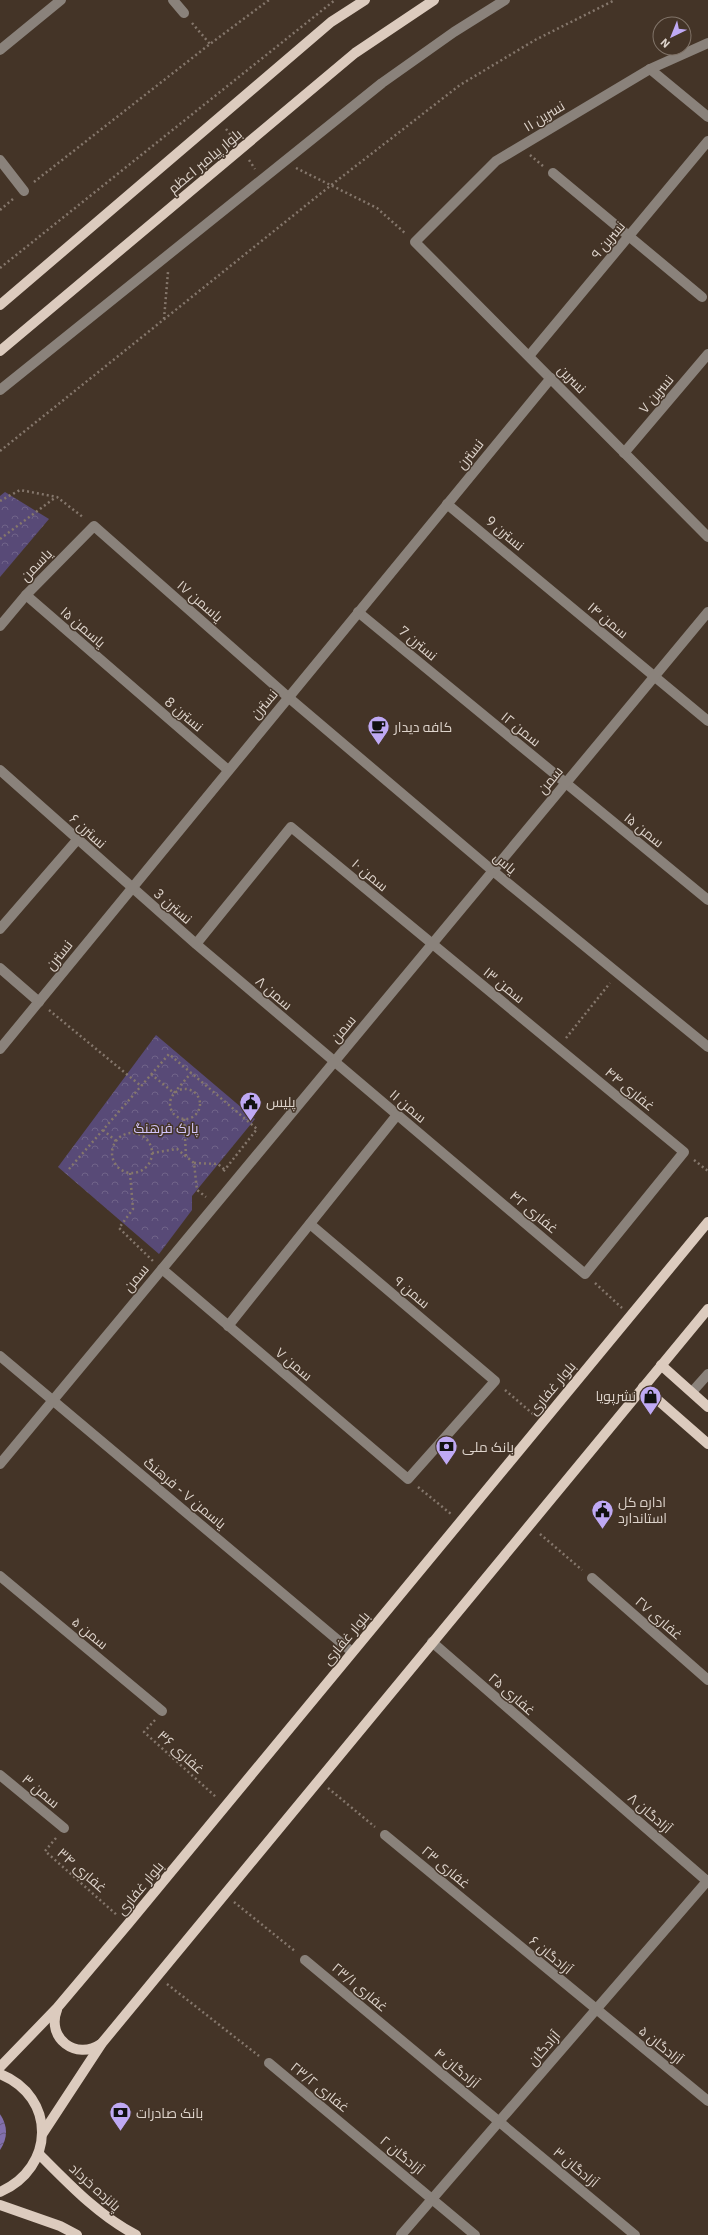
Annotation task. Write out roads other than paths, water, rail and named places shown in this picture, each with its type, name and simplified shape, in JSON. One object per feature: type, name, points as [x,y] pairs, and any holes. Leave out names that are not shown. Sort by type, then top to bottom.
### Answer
[{"type":"main road","name":"بلوار پیامبر اعظم","points":[[0,305],[331,22],[365,0]]},
{"type":"main road","name":"بلوار پیامبر اعظم","points":[[0,351],[355,53],[434,0]]},
{"type":"main road","name":"بلوار غفاری","points":[[0,2067],[57,2008],[128,1924],[708,1222]]},
{"type":"main road","points":[[43,2133],[102,2043],[708,1308]]},
{"type":"main road","points":[[661,1365],[708,1407]]},
{"type":"main road","points":[[643,1386],[708,1444]]},
{"type":"main road","points":[[57,2008],[54,2025],[62,2041],[73,2048],[86,2050],[102,2043]]},
{"type":"main road","points":[[0,2074],[10,2078],[24,2088],[34,2101],[40,2117],[43,2133],[39,2154],[29,2172],[14,2186],[0,2192]]},
{"type":"main road","name":"پانزده خرداد","points":[[39,2154],[80,2195],[118,2225],[136,2235]]},
{"type":"main road","points":[[0,2205],[60,2226],[77,2235]]},
{"type":"street","points":[[0,50],[61,0]]},
{"type":"street","points":[[173,0],[184,13]]},
{"type":"street","points":[[0,390],[382,83],[454,32],[505,0]]},
{"type":"street","name":"نسرین ۱۱","points":[[415,242],[496,161],[650,69],[708,44]]},
{"type":"street","points":[[650,69],[708,117]]},
{"type":"street","name":"نسرین ۹","points":[[529,356],[708,141]]},
{"type":"street","points":[[0,160],[24,190]]},
{"type":"street","points":[[553,173],[702,297]]},
{"type":"street","name":"نسرین","points":[[415,242],[708,537]]},
{"type":"street","name":"نسرین ۷","points":[[624,453],[708,354]]},
{"type":"street","name":"نسترن","points":[[0,1049],[288,696],[551,378]]},
{"type":"street","name":"نسترن 9","points":[[447,504],[544,584]]},
{"type":"street","name":"یاسمن","points":[[0,626],[26,595],[94,526]]},
{"type":"street","name":"یاسمن ۱۷","points":[[94,526],[288,696]]},
{"type":"street","name":"سمن ۱۴","points":[[544,584],[708,721]]},
{"type":"street","name":"یاسمن ۱۵","points":[[26,595],[122,679]]},
{"type":"street","name":"نسترن 7","points":[[358,612],[459,696]]},
{"type":"street","name":"سمن","points":[[0,1464],[708,612]]},
{"type":"street","name":"نسترن 8","points":[[122,679],[228,770]]},
{"type":"street","name":"یاس","points":[[288,696],[493,871],[708,1047]]},
{"type":"street","name":"سمن ۱۲","points":[[459,696],[566,784]]},
{"type":"street","name":"نسترن ۶","points":[[0,770],[131,888]]},
{"type":"street","name":"سمن ۱۵","points":[[566,784],[706,898]]},
{"type":"street","name":"سمن ۱۰","points":[[196,944],[291,827],[432,945]]},
{"type":"street","points":[[0,929],[77,840]]},
{"type":"street","name":"نسترن 3","points":[[131,888],[196,944]]},
{"type":"street","name":"سمن ۸","points":[[196,944],[334,1063]]},
{"type":"street","name":"سمن ۱۳","points":[[432,945],[558,1048]]},
{"type":"street","points":[[0,968],[39,1002]]},
{"type":"street","name":"غفاری ۴۴","points":[[558,1048],[684,1152],[586,1274]]},
{"type":"street","name":"سمن ۱۱","points":[[334,1063],[464,1172]]},
{"type":"street","points":[[228,1326],[397,1115]]},
{"type":"street","name":"غفاری ۴۲","points":[[464,1172],[586,1274]]},
{"type":"street","name":"سمن ۹","points":[[310,1224],[495,1381],[408,1479]]},
{"type":"street","name":"سمن ۷","points":[[162,1269],[408,1479]]},
{"type":"street","name":"یاسمن ۷ - فرهنگ","points":[[0,1356],[352,1652]]},
{"type":"street","points":[[692,1392],[708,1374]]},
{"type":"street","name":"سمن ۵","points":[[0,1576],[162,1711]]},
{"type":"street","name":"غفاری ۲۷","points":[[592,1578],[707,1679]]},
{"type":"street","name":"غفاری ۲۵","points":[[432,1642],[575,1767]]},
{"type":"street","name":"آزادگان ۸","points":[[575,1767],[708,1881]]},
{"type":"street","name":"سمن ۳","points":[[0,1775],[64,1828]]},
{"type":"street","name":"غفاری ۲۳","points":[[385,1836],[488,1921]]},
{"type":"street","name":"آزادگان","points":[[401,2235],[708,1881]]},
{"type":"street","name":"آزادگان ۶","points":[[488,1921],[596,2010]]},
{"type":"street","name":"غفاری ۲۳/۱","points":[[305,1960],[397,2036]]},
{"type":"street","name":"آزادگان ۵","points":[[596,2010],[708,2101]]},
{"type":"street","name":"آزادگان ۴","points":[[397,2036],[500,2121]]},
{"type":"street","name":"غفاری ۲۳/۲","points":[[269,2063],[354,2133]]},
{"type":"street","name":"آزادگان ۳","points":[[500,2121],[635,2235]]},
{"type":"street","name":"آزادگان ۲","points":[[354,2133],[476,2235]]},
{"type":"water","points":[[0,2114],[6,2128],[6,2136],[0,2150]]},
{"type":"place","name":"کافه دیدار","points":[[378,746]]},
{"type":"place","name":"پلیس","points":[[251,1122]]},
{"type":"place","name":"نشرپویا","points":[[651,1416]]},
{"type":"place","name":"بانک ملی","points":[[446,1466]]},
{"type":"place","name":"اداره کل استاندارد","points":[[602,1530]]},
{"type":"place","name":"بانک صادرات","points":[[120,2132]]},
{"type":"park label","name":"پارک فرهنگ","points":[[166,1128]]}]
